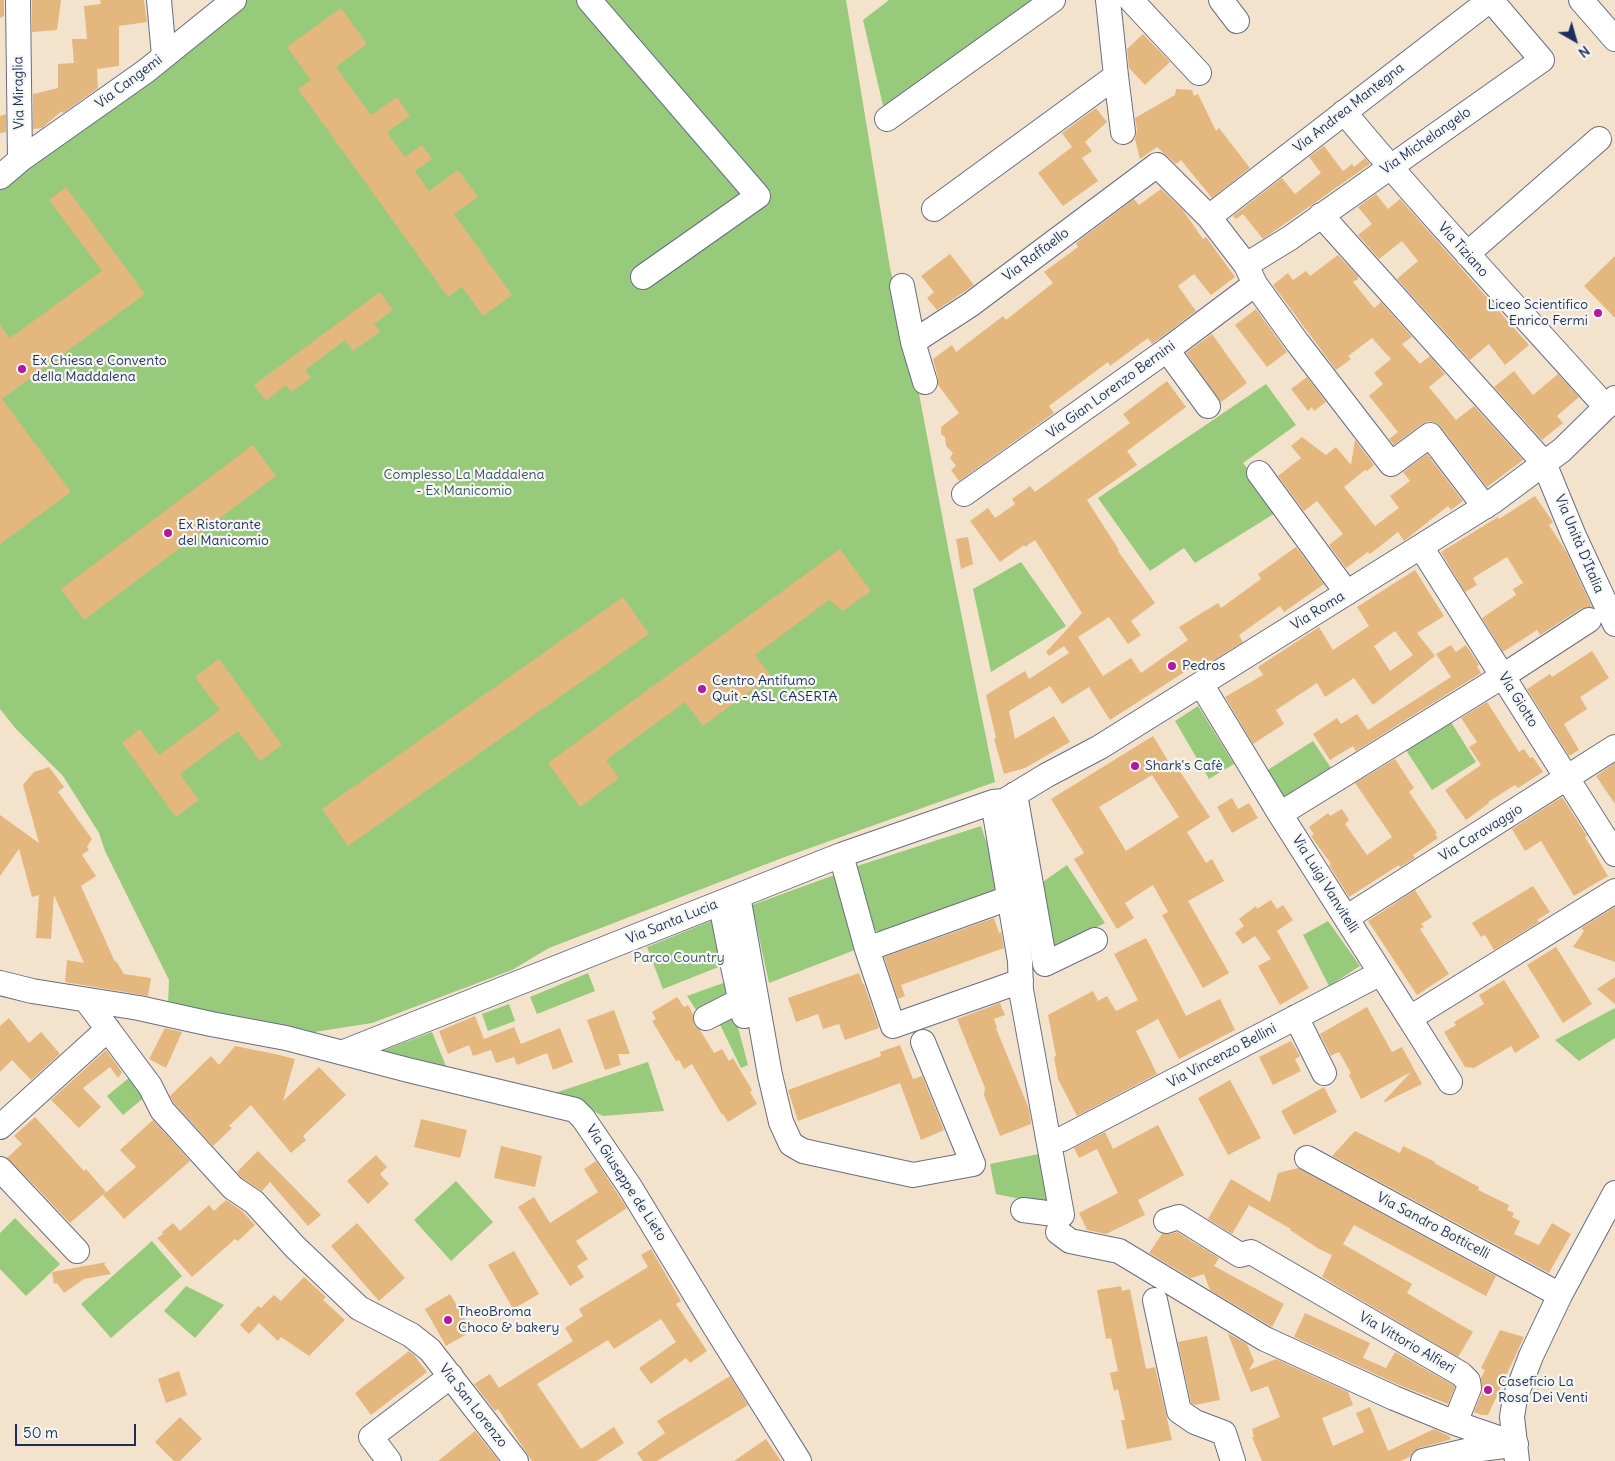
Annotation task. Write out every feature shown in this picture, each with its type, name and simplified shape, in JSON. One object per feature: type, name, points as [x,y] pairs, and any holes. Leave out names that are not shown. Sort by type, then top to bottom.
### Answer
[{"type":"street","name":"Via Miraglia","points":[[18,0],[20,160]]},
{"type":"street","points":[[159,0],[164,56]]},
{"type":"street","name":"Via Cangemi","points":[[20,160],[119,91],[234,0]]},
{"type":"street","points":[[589,0],[758,196],[642,277]]},
{"type":"street","points":[[887,119],[1053,0]]},
{"type":"street","points":[[1108,0],[1123,132]]},
{"type":"street","points":[[1131,0],[1199,73]]},
{"type":"street","points":[[1221,0],[1237,21]]},
{"type":"street","name":"Via Andrea Mantegna","points":[[1209,217],[1491,0]]},
{"type":"street","name":"Via Michelangelo","points":[[1250,275],[1290,238],[1389,166],[1542,60],[1491,0]]},
{"type":"street","points":[[1581,0],[1615,39]]},
{"type":"street","points":[[934,209],[1116,76]]},
{"type":"street","name":"Via Tiziano","points":[[1344,112],[1467,254],[1611,402]]},
{"type":"street","points":[[1467,254],[1599,139]]},
{"type":"street","points":[[0,177],[20,160]]},
{"type":"street","name":"Via Raffaello","points":[[914,342],[970,305],[1157,165],[1209,217]]},
{"type":"street","name":"Via Unità D'Italia","points":[[1322,215],[1544,463],[1574,536],[1615,624]]},
{"type":"street","points":[[1209,217],[1296,342],[1391,464],[1430,435],[1485,507]]},
{"type":"street","name":"Via Gian Lorenzo Bernini","points":[[964,494],[1168,350],[1250,275]]},
{"type":"street","points":[[902,286],[925,382]]},
{"type":"street","points":[[1168,350],[1208,406]]},
{"type":"street","name":"Via Roma","points":[[1004,799],[1100,748],[1485,507],[1562,450],[1611,402]]},
{"type":"street","points":[[1260,474],[1347,593]]},
{"type":"street","name":"Via Giotto","points":[[1421,547],[1615,854]]},
{"type":"street","points":[[1280,814],[1503,676],[1589,620]]},
{"type":"street","name":"Via Luigi Vanvitelli","points":[[1201,684],[1280,814],[1450,1082]]},
{"type":"street","name":"Via Caravaggio","points":[[1346,918],[1615,747]]},
{"type":"street","points":[[1004,799],[1009,898],[1020,961],[1021,990],[1062,1215],[1023,1210]]},
{"type":"street","points":[[1004,799],[1044,964],[1095,940]]},
{"type":"street","name":"Via Santa Lucia","points":[[344,1052],[730,903],[841,855],[1004,799]]},
{"type":"street","points":[[841,855],[867,949],[893,1026],[1021,982]]},
{"type":"street","points":[[1410,1018],[1615,890]]},
{"type":"street","points":[[867,949],[1009,898]]},
{"type":"street","points":[[730,903],[734,971],[754,1059]]},
{"type":"street","points":[[730,903],[781,1122],[791,1144],[803,1151],[913,1175],[973,1164],[923,1042]]},
{"type":"street","name":"Via Vincenzo Bellini","points":[[1062,1139],[1381,973]]},
{"type":"street","name":"Via Giuseppe de Lieto","points":[[0,982],[32,991],[139,1008],[286,1038],[408,1070],[575,1110],[583,1118],[630,1187],[799,1461]]},
{"type":"street","name":"Via San Lorenzo","points":[[86,1000],[150,1086],[162,1110],[233,1188],[254,1202],[296,1247],[359,1308],[411,1335],[430,1350],[516,1461]]},
{"type":"street","points":[[706,1018],[741,1000]]},
{"type":"street","points":[[1296,1017],[1324,1073]]},
{"type":"street","points":[[0,1127],[108,1029]]},
{"type":"street","name":"Via Sandro Botticelli","points":[[1307,1158],[1560,1295]]},
{"type":"street","points":[[0,1169],[77,1251]]},
{"type":"street","points":[[1517,1452],[1512,1417],[1515,1398],[1530,1356],[1560,1295],[1615,1193]]},
{"type":"street","name":"Via Vittorio Alfieri","points":[[1166,1222],[1179,1217],[1240,1254],[1251,1252],[1461,1374],[1468,1381],[1469,1388],[1456,1423]]},
{"type":"street","points":[[1058,1232],[1070,1241],[1119,1251],[1265,1339],[1385,1394],[1456,1423],[1517,1452]]},
{"type":"street","points":[[1155,1300],[1179,1411],[1195,1422],[1224,1433],[1233,1461]]},
{"type":"street","points":[[389,1461],[371,1438],[451,1376]]},
{"type":"street","points":[[1425,1461],[1466,1451],[1517,1452]]},
{"type":"green space","name":"Complesso La Maddalena - Ex Manicomio","points":[[245,0],[846,0],[890,268],[913,362],[995,782],[782,858],[549,948],[512,970],[372,1023],[308,1033],[168,1005],[169,980],[105,851],[99,833],[63,776],[16,729],[0,709],[0,183]]},
{"type":"green space","points":[[889,0],[1045,0],[885,114],[863,20]]},
{"type":"green space","points":[[1266,384],[1296,425],[1243,463],[1280,510],[1195,563],[1184,548],[1150,571],[1098,498]]},
{"type":"green space","points":[[1021,562],[1066,626],[991,672],[973,589]]},
{"type":"green space","points":[[1198,706],[1234,764],[1209,779],[1175,721]]},
{"type":"green space","points":[[1449,719],[1476,762],[1432,790],[1402,744]]},
{"type":"green space","points":[[1313,741],[1333,771],[1285,801],[1266,771]]},
{"type":"green space","points":[[981,826],[999,880],[997,890],[879,932],[874,929],[854,867]]},
{"type":"green space","points":[[1067,865],[1105,923],[1052,950],[1040,884]]},
{"type":"green space","points":[[840,873],[860,948],[769,983],[752,905]]},
{"type":"green space","name":"Parco Country","points":[[718,918],[726,964],[663,989],[647,947]]},
{"type":"green space","points":[[1328,921],[1360,966],[1329,986],[1303,935]]},
{"type":"green space","points":[[588,973],[595,991],[537,1014],[530,997]]},
{"type":"green space","name":"Parco Country","points":[[726,982],[748,1065],[741,1068],[713,1010],[700,1016],[687,996]]},
{"type":"green space","points":[[509,1004],[515,1021],[488,1031],[482,1014]]},
{"type":"green space","points":[[1615,1008],[1615,1038],[1579,1061],[1555,1040]]},
{"type":"green space","points":[[432,1032],[446,1066],[382,1051]]},
{"type":"green space","points":[[648,1062],[664,1111],[603,1116],[555,1093]]},
{"type":"green space","points":[[130,1077],[146,1096],[123,1115],[107,1096]]},
{"type":"green space","points":[[1039,1154],[1049,1205],[996,1194],[990,1164]]},
{"type":"green space","points":[[456,1181],[493,1222],[451,1261],[414,1220]]},
{"type":"green space","points":[[15,1218],[60,1264],[26,1296],[0,1269],[0,1233]]},
{"type":"green space","points":[[152,1241],[182,1276],[111,1338],[81,1304]]},
{"type":"green space","points":[[186,1286],[224,1305],[195,1338],[164,1311]]},
{"type":"building","points":[[0,0],[4,0],[4,16],[0,18]]},
{"type":"building","points":[[32,0],[61,0],[57,30],[32,32]]},
{"type":"building","points":[[100,0],[144,0],[147,22],[119,26],[119,66],[97,69],[98,88],[63,113],[62,111],[42,128],[33,129],[33,94],[58,88],[58,64],[74,63],[72,39],[87,39],[84,6],[101,4]]},
{"type":"building","points":[[341,8],[367,44],[336,67],[371,115],[397,97],[410,116],[387,132],[405,157],[422,145],[432,159],[415,171],[429,191],[458,170],[478,197],[454,214],[512,295],[483,316],[462,287],[448,297],[298,89],[311,80],[287,47]]},
{"type":"building","points":[[1143,34],[1170,62],[1145,85],[1129,68],[1127,49]]},
{"type":"building","points":[[1176,89],[1192,90],[1194,96],[1198,94],[1216,131],[1219,128],[1250,168],[1212,198],[1181,160],[1176,164],[1157,147],[1140,159],[1135,139],[1137,130],[1135,118],[1175,95]]},
{"type":"building","points":[[1096,108],[1107,122],[1085,142],[1092,151],[1082,158],[1098,181],[1063,206],[1038,173],[1072,147],[1062,133]]},
{"type":"building","points":[[6,114],[6,132],[0,133],[0,116]]},
{"type":"building","points":[[1324,146],[1343,171],[1352,164],[1354,167],[1365,158],[1370,164],[1263,239],[1243,214],[1236,219],[1233,216],[1282,178],[1295,194],[1321,173],[1309,157]]},
{"type":"building","name":"Ex Chiesa e Convento della Maddalena","points":[[66,187],[145,294],[2,399],[71,492],[0,544],[0,325],[10,338],[102,271],[49,200]]},
{"type":"building","points":[[1161,189],[1182,209],[1203,239],[1206,237],[1235,277],[1211,295],[1194,274],[1178,286],[1196,311],[1152,344],[1148,338],[1110,366],[1108,362],[1049,406],[1054,413],[959,481],[951,470],[956,466],[950,458],[953,453],[946,446],[945,437],[941,434],[941,427],[959,413],[938,385],[933,359],[952,345],[956,352],[1003,316],[1006,320],[1053,283],[1044,272],[1078,247],[1076,243],[1134,199],[1139,205]]},
{"type":"building","points":[[1376,194],[1388,209],[1400,199],[1529,345],[1505,365],[1489,344],[1470,360],[1397,279],[1418,261],[1402,241],[1379,259],[1358,235],[1372,224],[1358,207]]},
{"type":"building","points":[[950,254],[974,285],[937,310],[927,298],[934,292],[921,276]]},
{"type":"building","points":[[1338,255],[1358,276],[1358,279],[1353,282],[1374,308],[1381,302],[1412,337],[1402,344],[1420,364],[1430,356],[1445,374],[1429,387],[1456,420],[1474,406],[1523,460],[1487,487],[1436,423],[1429,421],[1422,424],[1394,445],[1389,439],[1398,432],[1369,396],[1383,384],[1374,373],[1391,359],[1372,338],[1348,356],[1351,359],[1336,370],[1273,285],[1288,273],[1293,280],[1306,271],[1310,276]]},
{"type":"building","points":[[1615,256],[1615,318],[1584,286]]},
{"type":"building","points":[[380,292],[393,310],[374,324],[380,332],[353,351],[345,340],[305,370],[311,378],[291,392],[286,385],[266,401],[254,385]]},
{"type":"building","points":[[1256,309],[1287,352],[1267,367],[1235,325]]},
{"type":"building","points":[[1212,334],[1247,383],[1221,402],[1186,353]]},
{"type":"building","points":[[1514,371],[1533,395],[1558,374],[1579,397],[1557,416],[1563,423],[1542,440],[1494,387]]},
{"type":"building","points":[[1307,377],[1326,402],[1314,411],[1312,407],[1308,411],[1291,389]]},
{"type":"building","points":[[1167,381],[1186,407],[1127,451],[1137,465],[1087,500],[1118,551],[1155,603],[1131,621],[1141,635],[1128,644],[1109,617],[1078,637],[1103,676],[1131,658],[1141,673],[1188,640],[1179,627],[1218,603],[1221,608],[1261,579],[1258,574],[1296,547],[1324,584],[1284,612],[1280,606],[1239,635],[1243,642],[1206,665],[1203,660],[1110,720],[1089,687],[1062,704],[1050,686],[1009,711],[1015,739],[1054,716],[1070,742],[1025,768],[1004,774],[994,739],[996,738],[986,695],[1025,671],[1029,679],[1069,653],[1064,646],[1049,656],[1046,652],[1082,613],[1035,540],[1025,547],[1024,545],[1000,562],[970,521],[988,508],[995,518],[1015,504],[1012,499],[1030,486],[1035,492],[1130,423],[1123,414]]},
{"type":"building","points":[[1302,437],[1326,455],[1336,447],[1351,465],[1355,440],[1374,465],[1344,487],[1375,526],[1399,508],[1390,496],[1410,481],[1403,472],[1427,454],[1463,501],[1451,510],[1448,506],[1404,541],[1398,532],[1370,554],[1368,552],[1346,568],[1329,545],[1343,534],[1317,501],[1304,511],[1278,476],[1301,458],[1291,446]]},
{"type":"building","name":"Ex Ristorante del Manicomio","points":[[253,445],[276,476],[84,620],[61,589]]},
{"type":"building","points":[[1535,496],[1553,522],[1549,525],[1567,553],[1592,607],[1582,608],[1540,635],[1537,630],[1503,652],[1482,618],[1516,595],[1513,589],[1523,583],[1507,557],[1473,578],[1477,585],[1465,592],[1441,552]]},
{"type":"building","points":[[968,537],[973,564],[961,569],[956,539]]},
{"type":"building","name":"Centro Antifumo Quit - ASL CASERTA","points":[[840,549],[871,591],[843,611],[829,600],[755,655],[771,676],[703,726],[685,702],[606,760],[619,778],[580,807],[548,763]]},
{"type":"building","points":[[1415,570],[1444,616],[1417,633],[1435,656],[1373,705],[1354,678],[1325,697],[1317,683],[1276,710],[1284,724],[1253,744],[1225,697],[1263,675],[1258,667],[1319,627],[1333,650],[1369,626],[1357,607]],"holes":[[[1395,631],[1413,655],[1390,671],[1374,646]]]},
{"type":"building","points":[[623,597],[649,634],[348,846],[322,809]]},
{"type":"building","points":[[1451,645],[1456,652],[1466,645],[1479,665],[1477,666],[1481,673],[1356,751],[1353,746],[1330,760],[1313,734],[1337,718],[1341,724],[1357,714],[1368,730],[1451,677],[1436,654]]},
{"type":"building","points":[[1592,651],[1609,678],[1580,697],[1587,709],[1564,724],[1579,750],[1569,756],[1527,689],[1550,674],[1552,677]]},
{"type":"building","points":[[219,659],[282,745],[260,761],[238,731],[180,774],[199,800],[176,817],[122,743],[140,729],[159,755],[220,710],[195,677]]},
{"type":"building","points":[[1487,702],[1519,752],[1524,749],[1530,758],[1533,757],[1543,772],[1518,788],[1515,785],[1488,802],[1466,820],[1445,790],[1481,765],[1469,747],[1477,742],[1461,718]]},
{"type":"building","points":[[1153,736],[1173,769],[1177,767],[1210,817],[1187,832],[1206,863],[1212,859],[1224,881],[1188,901],[1229,973],[1203,988],[1162,915],[1168,912],[1153,885],[1125,903],[1134,918],[1117,929],[1074,859],[1084,853],[1051,799]],"holes":[[[1152,775],[1179,817],[1126,851],[1099,807]]]},
{"type":"building","points":[[1395,759],[1414,788],[1409,792],[1437,833],[1435,834],[1438,838],[1413,855],[1415,858],[1400,867],[1399,865],[1349,897],[1329,865],[1331,864],[1311,836],[1314,834],[1309,827],[1328,813],[1330,816],[1342,809],[1349,820],[1345,824],[1367,855],[1392,837],[1355,783]]},
{"type":"building","points":[[1615,763],[1615,804],[1596,776]]},
{"type":"building","points":[[49,767],[64,787],[58,792],[92,839],[87,847],[89,850],[82,855],[96,876],[81,886],[115,962],[124,974],[151,978],[148,996],[65,982],[67,960],[84,963],[54,895],[51,939],[36,938],[39,895],[32,897],[19,849],[0,876],[0,815],[39,843],[23,785],[34,772]]},
{"type":"building","points":[[1562,797],[1587,836],[1585,837],[1608,876],[1574,896],[1541,841],[1525,851],[1512,829]]},
{"type":"building","points":[[1232,798],[1238,809],[1249,803],[1258,818],[1232,833],[1217,807]]},
{"type":"building","points":[[1533,886],[1550,912],[1537,920],[1539,922],[1494,950],[1485,935],[1481,937],[1472,923]]},
{"type":"building","points":[[1415,890],[1432,917],[1421,924],[1424,927],[1420,929],[1449,974],[1417,995],[1368,921]]},
{"type":"building","points":[[1271,900],[1277,909],[1283,905],[1293,920],[1277,931],[1309,988],[1280,1005],[1258,966],[1271,959],[1255,936],[1243,944],[1235,933],[1244,926],[1239,919],[1256,906],[1257,909]]},
{"type":"building","points":[[1615,907],[1615,962],[1573,947],[1584,931],[1581,928]]},
{"type":"building","points":[[994,918],[999,933],[1001,932],[1004,948],[901,985],[905,996],[898,999],[884,957]]},
{"type":"building","points":[[1146,938],[1186,1016],[1220,999],[1235,1030],[1179,1059],[1158,1019],[1136,1031],[1157,1074],[1077,1116],[1058,1079],[1054,1057],[1056,1056],[1048,1015],[1093,991],[1098,1001],[1107,996],[1116,1011],[1138,1000],[1114,954]]},
{"type":"building","points":[[1556,947],[1592,1004],[1563,1023],[1527,965]]},
{"type":"building","points":[[859,973],[879,1028],[845,1040],[839,1024],[823,1029],[818,1014],[796,1022],[788,998]]},
{"type":"building","points":[[1615,977],[1615,1004],[1597,989]]},
{"type":"building","points":[[1504,980],[1540,1037],[1515,1053],[1511,1046],[1474,1068],[1465,1067],[1444,1032],[1456,1025],[1454,1022],[1484,1004],[1479,995]]},
{"type":"building","points":[[677,997],[684,1007],[688,1005],[693,1014],[694,1025],[700,1030],[714,1053],[722,1049],[729,1061],[733,1058],[752,1090],[750,1092],[757,1104],[728,1122],[692,1064],[684,1069],[679,1060],[676,1061],[652,1021],[656,1019],[652,1012]]},
{"type":"building","points":[[1000,1003],[1005,1015],[994,1019],[996,1028],[1029,1109],[1031,1124],[1000,1136],[984,1095],[985,1088],[957,1019]]},
{"type":"building","points":[[1367,1007],[1392,1052],[1402,1047],[1422,1084],[1385,1102],[1411,1072],[1361,1099],[1349,1075],[1351,1073],[1339,1052],[1331,1056],[1320,1034]]},
{"type":"building","points":[[614,1010],[630,1054],[618,1054],[621,1065],[605,1070],[587,1020]]},
{"type":"building","points":[[475,1016],[484,1039],[514,1027],[521,1044],[560,1028],[573,1062],[553,1070],[547,1053],[517,1065],[514,1057],[496,1063],[491,1050],[473,1056],[469,1045],[448,1054],[439,1031]]},
{"type":"building","points":[[9,1018],[29,1043],[41,1032],[60,1054],[31,1080],[12,1060],[0,1072],[0,1026]]},
{"type":"building","points":[[165,1028],[182,1032],[166,1068],[149,1059]]},
{"type":"building","points":[[1291,1041],[1300,1056],[1295,1059],[1301,1071],[1273,1085],[1259,1057]]},
{"type":"building","points":[[900,1045],[913,1079],[922,1076],[944,1130],[921,1140],[900,1083],[798,1121],[788,1090],[881,1056],[880,1052]]},
{"type":"building","points":[[235,1046],[295,1059],[283,1101],[319,1067],[346,1095],[303,1136],[306,1140],[291,1153],[251,1105],[229,1126],[232,1128],[213,1146],[173,1102],[170,1096],[211,1056],[219,1065]]},
{"type":"building","points":[[106,1050],[122,1072],[118,1078],[110,1067],[83,1088],[101,1107],[79,1128],[51,1100]]},
{"type":"building","points":[[1230,1080],[1261,1138],[1228,1155],[1198,1098]]},
{"type":"building","points":[[1324,1087],[1337,1112],[1294,1135],[1281,1111]]},
{"type":"building","points":[[35,1117],[84,1171],[86,1169],[106,1192],[70,1223],[7,1158],[22,1144],[14,1136]]},
{"type":"building","points":[[421,1119],[467,1130],[460,1158],[414,1147]]},
{"type":"building","points":[[153,1120],[190,1161],[124,1219],[103,1195],[136,1167],[120,1150]]},
{"type":"building","points":[[1158,1125],[1184,1175],[1138,1200],[1145,1215],[1106,1234],[1087,1230],[1079,1213],[1118,1193],[1097,1149],[1079,1158],[1074,1148],[1105,1132],[1113,1149]]},
{"type":"building","points":[[1355,1131],[1400,1153],[1403,1146],[1479,1187],[1478,1190],[1509,1205],[1507,1210],[1514,1213],[1512,1217],[1520,1221],[1514,1234],[1539,1245],[1552,1223],[1571,1234],[1549,1273],[1332,1156]]},
{"type":"building","points":[[501,1146],[542,1156],[535,1187],[494,1178]]},
{"type":"building","points":[[258,1151],[321,1215],[308,1226],[270,1182],[262,1191],[242,1178],[237,1172]]},
{"type":"building","points":[[376,1155],[387,1167],[380,1174],[389,1184],[368,1204],[347,1181]]},
{"type":"building","points":[[596,1161],[627,1208],[576,1241],[588,1259],[577,1266],[584,1277],[570,1286],[518,1207],[534,1197],[550,1223],[598,1192],[584,1169]]},
{"type":"building","points":[[1298,1168],[1496,1276],[1486,1296],[1354,1225],[1343,1244],[1412,1284],[1407,1293],[1473,1332],[1458,1357],[1322,1277],[1332,1255],[1319,1249],[1291,1229],[1249,1205],[1232,1234],[1208,1219],[1231,1179],[1270,1202],[1278,1173]]},
{"type":"building","points":[[226,1200],[242,1211],[255,1225],[238,1241],[235,1239],[192,1277],[157,1238],[173,1223],[180,1231],[209,1205],[214,1211]]},
{"type":"building","points":[[357,1223],[405,1278],[379,1301],[331,1246]]},
{"type":"building","points":[[1177,1232],[1219,1258],[1214,1266],[1284,1304],[1272,1327],[1210,1290],[1204,1274],[1191,1278],[1149,1253],[1162,1234]]},
{"type":"building","points":[[651,1249],[681,1301],[676,1304],[707,1351],[690,1363],[686,1358],[651,1384],[639,1368],[676,1342],[661,1319],[614,1349],[608,1340],[537,1384],[581,1449],[614,1427],[624,1443],[597,1461],[532,1461],[498,1409],[495,1411],[474,1384],[490,1374],[499,1388],[573,1341],[565,1328],[583,1316],[579,1309],[648,1267],[641,1255]]},
{"type":"building","points":[[514,1251],[539,1294],[513,1309],[488,1265]]},
{"type":"building","points":[[107,1262],[104,1264],[111,1274],[84,1279],[64,1293],[57,1283],[54,1284],[52,1272]]},
{"type":"building","points":[[304,1277],[326,1297],[323,1300],[345,1320],[309,1356],[281,1337],[278,1341],[259,1323],[249,1334],[240,1325],[258,1306],[261,1308],[274,1295],[281,1301]]},
{"type":"building","points":[[1121,1286],[1122,1291],[1130,1289],[1146,1369],[1155,1367],[1172,1440],[1127,1449],[1121,1420],[1125,1420],[1118,1389],[1114,1391],[1110,1373],[1118,1371],[1111,1338],[1106,1339],[1097,1290]]},
{"type":"building","name":"TheoBroma Choco & bakery","points":[[450,1294],[472,1331],[446,1346],[425,1309]]},
{"type":"building","points":[[1305,1313],[1370,1343],[1363,1358],[1386,1368],[1395,1352],[1453,1385],[1455,1387],[1448,1404],[1399,1385],[1294,1337]]},
{"type":"building","name":"Caseficio La Rosa Dei Venti","points":[[1500,1330],[1524,1337],[1488,1415],[1482,1415],[1474,1412],[1482,1393],[1481,1378],[1485,1370],[1481,1368]]},
{"type":"building","points":[[1228,1334],[1247,1344],[1254,1361],[1249,1370],[1276,1359],[1348,1392],[1353,1405],[1322,1418],[1333,1446],[1364,1432],[1356,1413],[1370,1407],[1388,1451],[1434,1429],[1449,1436],[1451,1439],[1419,1448],[1411,1456],[1401,1461],[1262,1461],[1252,1437],[1254,1437],[1252,1429],[1280,1417],[1268,1386],[1251,1392]]},
{"type":"building","points":[[1207,1336],[1220,1400],[1195,1405],[1191,1403],[1178,1342]]},
{"type":"building","points":[[409,1351],[427,1372],[371,1415],[355,1393]]},
{"type":"building","points":[[179,1371],[187,1395],[166,1403],[158,1379]]},
{"type":"building","points":[[730,1376],[748,1405],[657,1461],[643,1461],[637,1453],[665,1433],[657,1421]]},
{"type":"building","points":[[180,1417],[202,1439],[180,1461],[174,1461],[155,1442]]},
{"type":"building","points":[[475,1431],[499,1461],[438,1461]]},
{"type":"building","points":[[766,1439],[781,1461],[734,1461]]},
{"type":"place","name":"Liceo Scientifico Enrico Fermi","points":[[1598,313]]},
{"type":"place","name":"Ex Chiesa e Convento della Maddalena","points":[[22,369]]},
{"type":"place","name":"Ex Ristorante del Manicomio","points":[[168,533]]},
{"type":"place","name":"Pedros","points":[[1172,666]]},
{"type":"place","name":"Centro Antifumo Quit - ASL CASERTA","points":[[702,689]]},
{"type":"place","name":"Shark's Cafè","points":[[1135,766]]},
{"type":"place","name":"TheoBroma Choco & bakery","points":[[448,1320]]},
{"type":"place","name":"Caseficio La Rosa Dei Venti","points":[[1488,1390]]}]
